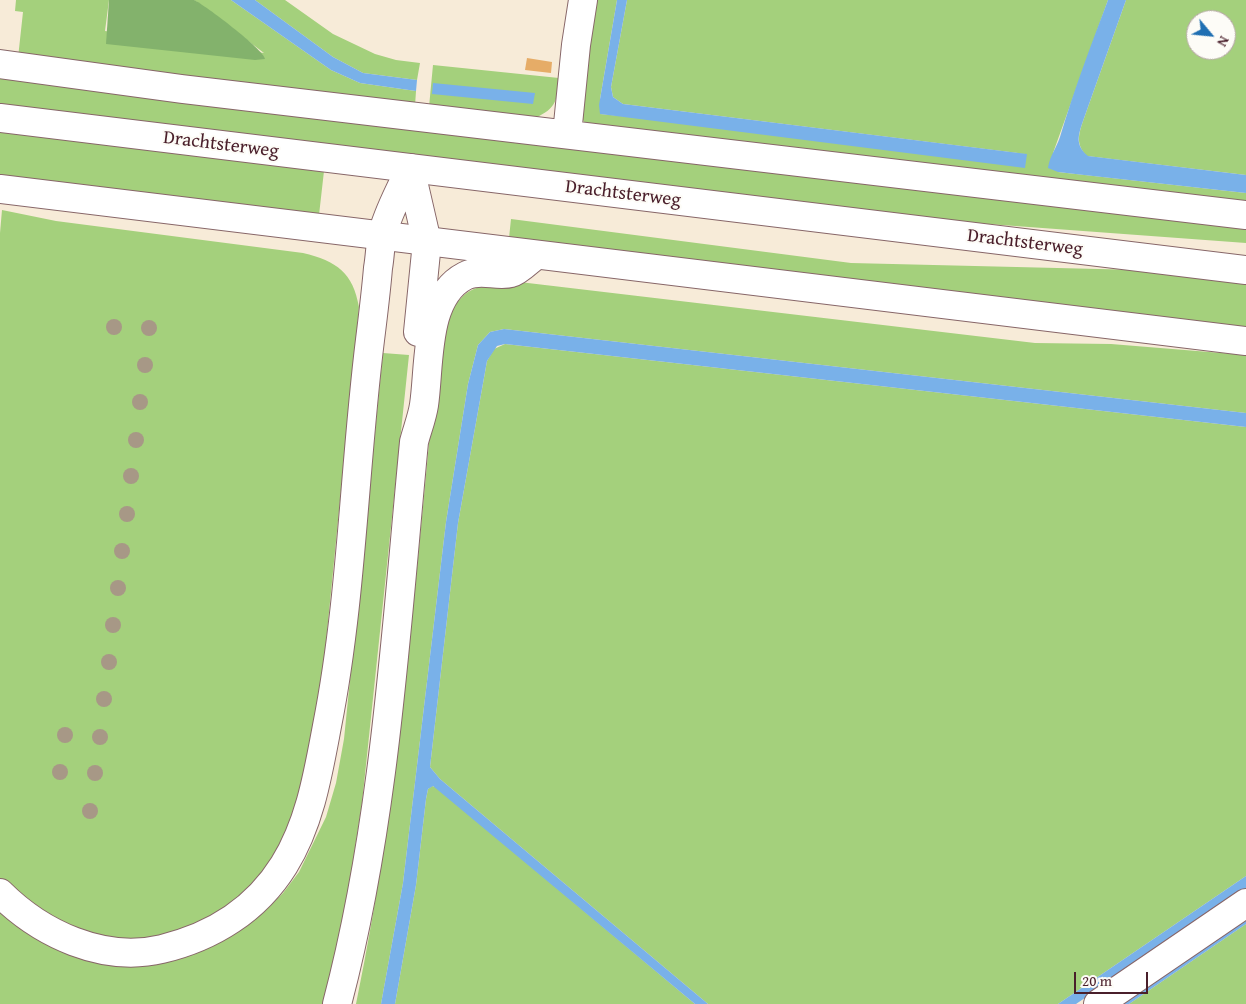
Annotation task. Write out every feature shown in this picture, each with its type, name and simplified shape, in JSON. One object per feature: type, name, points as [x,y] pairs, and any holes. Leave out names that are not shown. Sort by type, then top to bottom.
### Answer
[{"type":"main road","points":[[567,134],[576,45],[583,0]]},
{"type":"main road","points":[[0,64],[182,89],[1246,215]]},
{"type":"main road","name":"Drachtsterweg","points":[[0,118],[1246,270]]},
{"type":"main road","points":[[0,893],[36,923],[76,942],[113,950],[156,950],[183,944],[209,934],[236,918],[264,891],[284,866],[305,822],[313,795],[336,677],[364,384],[382,236],[410,168]]},
{"type":"main road","points":[[337,1004],[357,922],[372,827],[398,605],[414,442],[411,406],[427,242],[410,168]]},
{"type":"main road","points":[[0,189],[1246,341]]},
{"type":"main road","points":[[414,442],[424,408],[433,327],[438,306],[444,292],[467,274],[487,271],[510,273],[536,255]]},
{"type":"main road","points":[[1098,1004],[1246,903]]},
{"type":"green space","points":[[16,0],[109,0],[105,31],[264,53],[194,0],[231,0],[331,70],[360,83],[416,91],[415,106],[18,58],[23,12],[15,11]]},
{"type":"green space","points":[[109,0],[194,0],[245,37],[265,59],[255,60],[106,44]]},
{"type":"green space","points":[[255,0],[285,0],[333,34],[375,54],[396,60],[420,63],[417,80],[363,73],[333,57]]},
{"type":"green space","points":[[596,0],[617,0],[600,99],[600,114],[1026,154],[623,104],[613,97],[611,87],[627,0],[1108,0],[1053,153],[1058,172],[1246,193],[1246,206],[590,127],[584,123],[579,106],[587,70]]},
{"type":"green space","points":[[1126,0],[1246,0],[1246,175],[1087,156],[1081,148],[1079,140],[1080,131]]},
{"type":"green space","points":[[433,65],[559,78],[558,92],[552,107],[535,118],[429,107]]},
{"type":"green space","points":[[0,73],[1246,226],[1246,243],[961,222],[0,104]]},
{"type":"green space","points":[[0,132],[324,171],[319,215],[0,177]]},
{"type":"green space","points":[[2,210],[56,221],[303,253],[325,260],[342,270],[348,277],[356,295],[359,307],[323,673],[308,783],[274,861],[237,903],[189,929],[134,940],[114,940],[65,929],[0,880],[0,233]]},
{"type":"green space","points":[[511,219],[851,263],[1140,270],[1246,283],[1246,327],[509,238]]},
{"type":"green space","points":[[511,281],[1035,343],[1111,344],[1246,355],[1246,413],[504,329],[490,332],[478,345],[468,384],[446,522],[403,883],[381,1004],[356,1004],[372,921],[397,753],[440,331],[454,307],[466,293],[483,286]]},
{"type":"green space","points":[[505,344],[1246,427],[1246,876],[1058,1004],[708,1004],[440,779],[430,767],[458,523],[487,361],[494,349]]},
{"type":"green space","points":[[383,353],[409,355],[362,803],[345,912],[326,1004],[0,1004],[0,906],[66,949],[224,939],[263,913],[283,893],[299,872],[326,817],[336,783],[344,739]]},
{"type":"green space","points":[[432,786],[436,787],[695,1004],[395,1004],[416,885],[426,799],[428,789]]},
{"type":"green space","points":[[1246,924],[1246,1004],[1129,1004]]},
{"type":"water","points":[[231,0],[255,0],[333,57],[363,73],[417,80],[416,91],[360,83],[331,70]]},
{"type":"water","points":[[617,0],[627,0],[611,87],[613,97],[623,104],[1027,154],[1025,168],[600,114],[599,105]]},
{"type":"water","points":[[1108,0],[1126,0],[1083,121],[1079,140],[1081,148],[1088,156],[1246,175],[1246,193],[1058,172],[1048,168]]},
{"type":"water","points":[[433,83],[535,93],[533,104],[432,94]]},
{"type":"water","points":[[504,329],[1246,413],[1246,427],[505,344],[497,346],[487,361],[458,523],[430,767],[440,779],[708,1004],[695,1004],[433,786],[428,789],[426,799],[416,885],[395,1004],[381,1004],[403,883],[446,522],[468,384],[478,345],[490,332]]},
{"type":"water","points":[[1246,876],[1246,888],[1076,1004],[1058,1004]]},
{"type":"water","points":[[1246,916],[1246,924],[1129,1004],[1116,1004]]},
{"type":"building","points":[[527,58],[552,62],[551,73],[525,70]]}]
